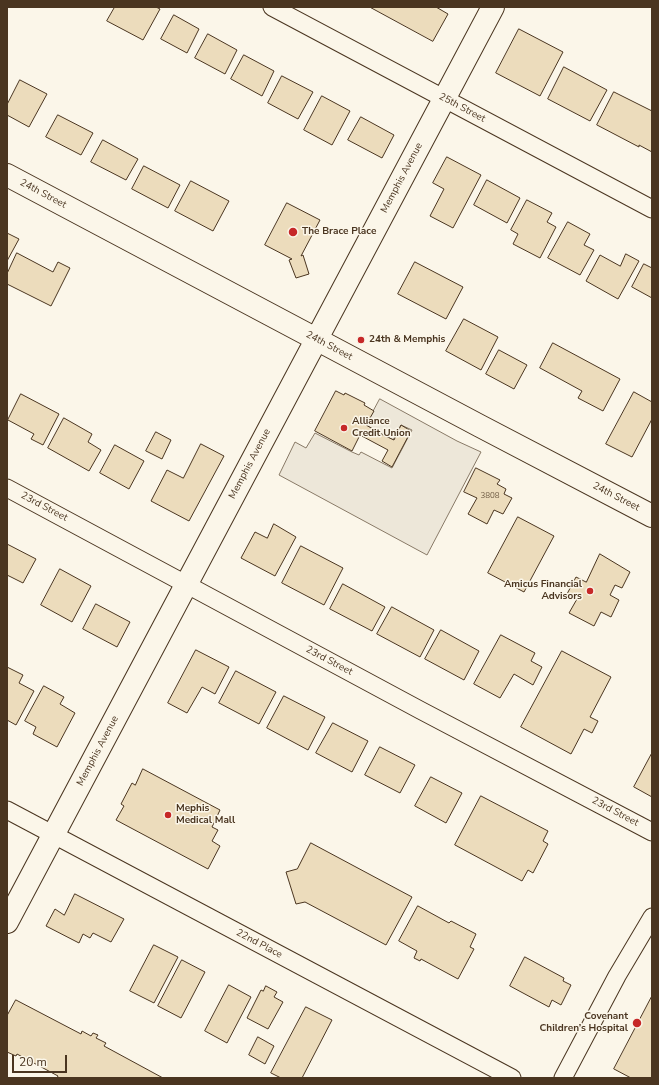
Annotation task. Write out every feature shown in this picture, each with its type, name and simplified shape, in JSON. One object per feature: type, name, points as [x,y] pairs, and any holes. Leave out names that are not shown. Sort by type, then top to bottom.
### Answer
[{"type":"street","name":"25th Street","points":[[272,7],[652,208]]},
{"type":"street","name":"Memphis Avenue","points":[[7,922],[493,7]]},
{"type":"street","name":"24th Street","points":[[7,175],[652,516]]},
{"type":"street","name":"23rd Street","points":[[7,488],[420,710],[652,832]]},
{"type":"street","name":"22nd Place","points":[[7,810],[512,1078]]},
{"type":"street","points":[[563,1078],[617,976],[652,917]]},
{"type":"shaded area","points":[[380,399],[457,441],[481,452],[427,555],[279,475],[295,442],[306,448],[315,433],[352,452],[359,455],[361,452],[392,468],[412,430],[401,425],[393,440],[366,425]]},
{"type":"building","points":[[115,7],[156,7],[160,9],[143,40],[107,21]]},
{"type":"building","points":[[370,7],[436,7],[448,14],[433,41]]},
{"type":"building","points":[[174,15],[199,29],[187,53],[161,39]]},
{"type":"building","points":[[519,29],[563,52],[540,96],[496,73]]},
{"type":"building","points":[[208,34],[237,50],[225,74],[195,58]]},
{"type":"building","points":[[244,55],[274,71],[262,96],[231,79]]},
{"type":"building","points":[[564,67],[607,90],[590,121],[548,99]]},
{"type":"building","points":[[282,76],[313,92],[298,119],[268,103]]},
{"type":"building","points":[[20,80],[47,94],[29,127],[7,115],[7,105]]},
{"type":"building","points":[[614,92],[652,111],[652,152],[639,145],[639,147],[597,125]]},
{"type":"building","points":[[322,96],[350,111],[332,145],[304,130]]},
{"type":"building","points":[[58,115],[93,133],[81,155],[46,137]]},
{"type":"building","points":[[361,117],[394,135],[382,158],[348,140]]},
{"type":"building","points":[[103,140],[138,159],[126,180],[91,162]]},
{"type":"building","points":[[447,157],[481,175],[453,228],[430,216],[444,189],[433,183]]},
{"type":"building","points":[[144,166],[180,185],[168,208],[132,189]]},
{"type":"building","points":[[487,180],[520,198],[507,223],[474,205]]},
{"type":"building","points":[[191,181],[229,201],[213,231],[175,211]]},
{"type":"building","points":[[527,200],[552,213],[547,222],[556,227],[540,258],[513,244],[518,234],[511,230]]},
{"type":"building","name":"The Brace Place","points":[[287,203],[320,220],[301,256],[303,255],[309,274],[296,278],[289,260],[292,259],[265,245]]},
{"type":"building","points":[[568,222],[590,234],[584,245],[594,250],[580,275],[548,258]]},
{"type":"building","points":[[7,233],[19,239],[7,261]]},
{"type":"building","points":[[17,253],[53,272],[58,262],[70,268],[51,306],[7,284],[7,274]]},
{"type":"building","points":[[626,254],[639,261],[618,299],[586,281],[600,255],[620,266]]},
{"type":"building","points":[[415,262],[463,287],[446,319],[398,294]]},
{"type":"building","points":[[644,264],[652,268],[652,298],[632,287]]},
{"type":"building","points":[[464,319],[498,337],[481,370],[446,351]]},
{"type":"building","points":[[553,343],[620,379],[603,411],[578,398],[582,391],[540,368]]},
{"type":"building","points":[[499,350],[527,365],[514,389],[486,374]]},
{"type":"building","name":"Alliance Credit Union","points":[[336,391],[344,395],[345,393],[365,403],[364,405],[374,411],[366,425],[383,435],[394,440],[401,425],[411,431],[392,467],[382,461],[388,450],[360,435],[352,451],[315,431]]},
{"type":"building","points":[[634,392],[652,402],[652,419],[632,457],[606,444]]},
{"type":"building","points":[[21,394],[59,414],[43,445],[31,439],[34,434],[8,420]]},
{"type":"building","points":[[64,418],[92,434],[88,442],[101,450],[89,471],[48,448]]},
{"type":"building","points":[[156,432],[171,440],[162,459],[146,451]]},
{"type":"building","points":[[201,444],[224,456],[189,521],[151,501],[167,470],[183,478]]},
{"type":"building","points":[[115,445],[144,461],[129,489],[100,473]]},
{"type":"building","points":[[476,468],[500,480],[497,484],[506,489],[504,494],[512,498],[503,514],[494,510],[487,524],[468,514],[477,498],[464,492]]},
{"type":"building","points":[[518,517],[554,536],[524,592],[488,573]]},
{"type":"building","points":[[274,524],[296,537],[275,576],[241,558],[255,532],[267,538]]},
{"type":"building","points":[[7,544],[36,559],[23,583],[7,575]]},
{"type":"building","points":[[301,546],[343,568],[324,605],[282,583]]},
{"type":"building","name":"Amicus Financial Advisors","points":[[600,554],[630,572],[622,588],[615,585],[610,595],[619,600],[611,617],[601,612],[594,626],[569,613],[577,599],[567,594],[576,577],[586,582]]},
{"type":"building","points":[[60,569],[91,586],[72,622],[41,605]]},
{"type":"building","points":[[343,584],[385,607],[372,631],[330,609]]},
{"type":"building","points":[[96,604],[130,622],[117,647],[83,629]]},
{"type":"building","points":[[392,607],[434,630],[420,657],[377,634]]},
{"type":"building","points":[[441,630],[479,651],[464,680],[425,659]]},
{"type":"building","points":[[501,635],[535,653],[531,661],[542,667],[533,685],[514,674],[500,698],[474,684]]},
{"type":"building","points":[[196,650],[229,667],[215,694],[202,687],[187,713],[168,703]]},
{"type":"building","points":[[562,651],[611,677],[590,717],[598,721],[592,733],[584,729],[571,754],[521,727]]},
{"type":"building","points":[[7,667],[23,675],[19,683],[34,691],[16,725],[7,720]]},
{"type":"building","points":[[236,671],[276,692],[259,724],[219,703]]},
{"type":"building","points":[[44,686],[64,697],[60,704],[75,713],[57,747],[33,734],[36,727],[25,721]]},
{"type":"building","points":[[284,696],[325,717],[308,750],[267,728]]},
{"type":"building","points":[[333,723],[368,741],[352,772],[316,753]]},
{"type":"building","points":[[380,747],[415,765],[400,793],[365,775]]},
{"type":"building","points":[[652,753],[652,797],[634,787]]},
{"type":"building","name":"Mephis Medical Mall","points":[[143,769],[220,810],[212,827],[218,830],[212,841],[220,846],[208,869],[116,820],[124,806],[121,804],[132,783],[135,785]]},
{"type":"building","points":[[431,777],[462,793],[446,823],[415,806]]},
{"type":"building","points":[[481,796],[548,831],[543,841],[548,844],[533,873],[528,870],[522,881],[455,845]]},
{"type":"building","points":[[311,843],[412,897],[386,945],[305,902],[296,904],[286,872],[297,869]]},
{"type":"building","points":[[75,894],[124,919],[111,942],[93,933],[90,938],[83,934],[79,943],[46,926],[55,909],[64,915]]},
{"type":"building","points":[[418,906],[449,923],[451,921],[476,934],[470,947],[474,949],[458,979],[421,959],[420,961],[414,958],[417,951],[399,941]]},
{"type":"building","points":[[154,945],[178,957],[154,1003],[130,991]]},
{"type":"building","points":[[525,957],[564,978],[563,981],[571,985],[561,1005],[552,1000],[549,1007],[510,986]]},
{"type":"building","points":[[182,960],[205,972],[181,1018],[158,1006]]},
{"type":"building","points":[[229,985],[251,997],[227,1043],[205,1031]]},
{"type":"building","points":[[266,986],[277,992],[274,997],[283,1002],[268,1029],[247,1018],[261,990],[263,991]]},
{"type":"building","points":[[652,996],[652,1078],[631,1078],[614,1069]]},
{"type":"building","points":[[16,1000],[81,1034],[82,1031],[91,1036],[93,1033],[98,1035],[96,1038],[106,1043],[104,1046],[163,1078],[57,1078],[58,1076],[17,1054],[16,1056],[7,1052],[7,1016]]},
{"type":"building","points":[[306,1007],[332,1020],[302,1078],[281,1078],[271,1073]]},
{"type":"building","points":[[258,1037],[274,1046],[265,1064],[249,1055]]},
{"type":"place","name":"The Brace Place","points":[[293,232]]},
{"type":"place","name":"24th & Memphis","points":[[361,340]]},
{"type":"place","name":"Alliance Credit Union","points":[[344,428]]},
{"type":"place","name":"Amicus Financial Advisors","points":[[590,591]]},
{"type":"place","name":"Mephis Medical Mall","points":[[168,815]]},
{"type":"place","name":"Covenant Children’s Hospital","points":[[637,1023]]}]
